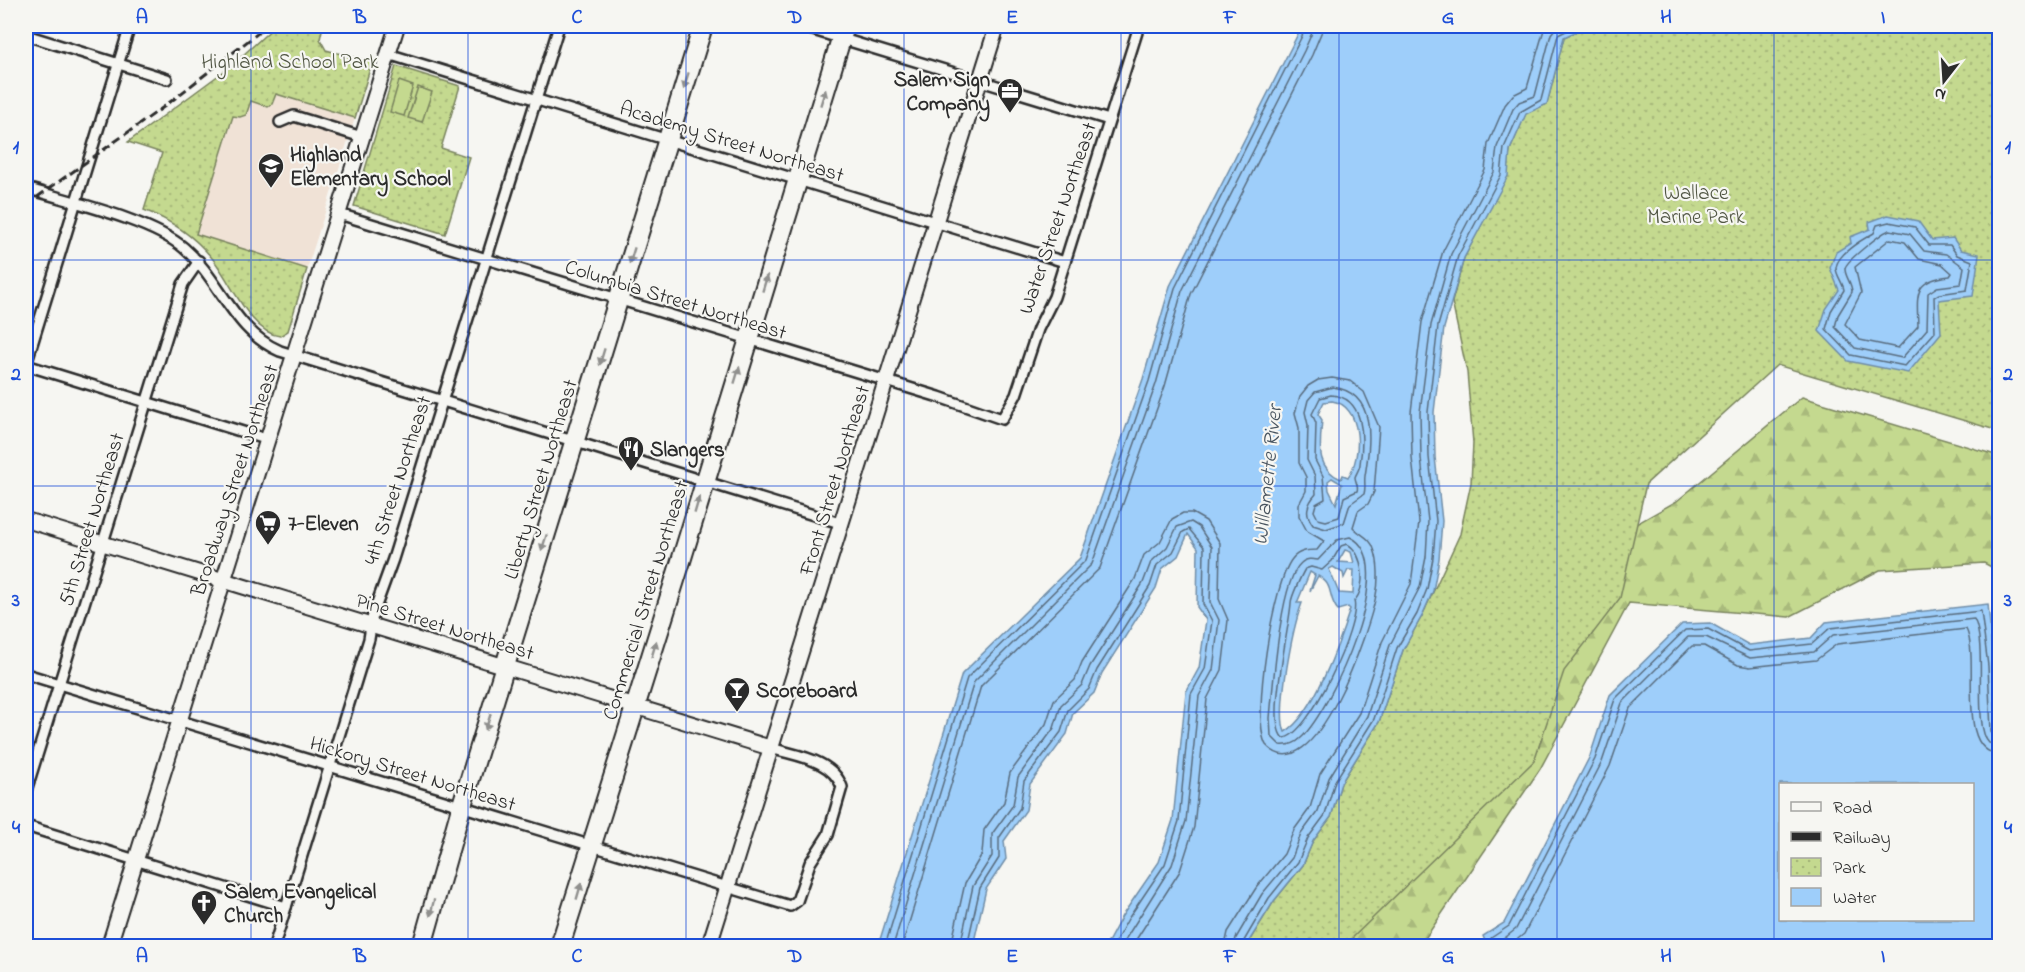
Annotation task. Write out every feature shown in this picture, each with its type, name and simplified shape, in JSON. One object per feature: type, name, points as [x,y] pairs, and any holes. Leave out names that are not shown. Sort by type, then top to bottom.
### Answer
[{"type":"highway","name":"Liberty Street Northeast","points":[[422,946],[461,808],[703,26]]},
{"type":"highway","name":"Commercial Street Northeast","points":[[560,946],[637,705],[843,32]]},
{"type":"main road","name":"Broadway Street Northeast","points":[[109,946],[397,26]]},
{"type":"main road","name":"Front Street Northeast","points":[[709,946],[843,524],[997,26]]},
{"type":"main road","name":"Pine Street Northeast","points":[[26,520],[637,705],[771,748]]},
{"type":"street","points":[[130,26],[26,364],[268,440]]},
{"type":"street","name":"4th Street Northeast","points":[[274,946],[372,626],[375,606],[442,401],[559,26]]},
{"type":"street","points":[[800,26],[843,32],[1109,120]]},
{"type":"street","name":"Water Street Northeast","points":[[1002,419],[1016,395],[1065,262],[1139,26]]},
{"type":"street","points":[[26,35],[167,78]]},
{"type":"street","name":"Academy Street Northeast","points":[[388,54],[1065,262]]},
{"type":"street","points":[[280,122],[294,116],[362,137]]},
{"type":"street","points":[[26,188],[167,235],[199,261],[244,327],[265,344],[295,356],[843,524]]},
{"type":"street","name":"Columbia Street Northeast","points":[[339,214],[887,381],[1002,419]]},
{"type":"street","name":"5th Street Northeast","points":[[26,791],[183,284],[199,261]]},
{"type":"street","name":"Hickory Street Northeast","points":[[26,674],[461,808],[592,845],[790,906]]},
{"type":"street","name":"Pine Street Northeast","points":[[771,748],[823,764],[839,778],[842,787],[828,835],[810,863],[797,901],[790,906]]},
{"type":"street","points":[[26,826],[286,907]]},
{"type":"shaded area","name":"Highland Elementary School","points":[[275,94],[355,118],[307,269],[196,234],[233,115],[251,101],[272,104]]},
{"type":"green space","name":"Highland School Park","points":[[275,26],[323,26],[320,39],[326,50],[372,62],[355,118],[276,94],[272,104],[268,107],[251,101],[246,115],[233,116],[196,234],[307,269],[288,331],[280,336],[269,333],[250,316],[219,267],[197,243],[172,224],[144,210],[162,153],[128,142],[231,66]]},
{"type":"green space","name":"Wallace Marine Park","points":[[1588,26],[1999,26],[1999,431],[1777,365],[1646,484],[1620,598],[1564,671],[1534,761],[1344,946],[1246,946],[1274,901],[1303,865],[1313,841],[1331,817],[1341,783],[1379,722],[1403,650],[1422,616],[1460,534],[1471,483],[1473,443],[1467,372],[1452,302],[1464,258],[1507,176],[1510,150],[1526,113],[1547,104],[1564,37]]},
{"type":"green space","points":[[396,66],[460,86],[441,148],[469,157],[445,234],[354,206]]},
{"type":"green space","points":[[399,81],[413,86],[404,116],[390,112]]},
{"type":"green space","points":[[418,87],[432,92],[422,122],[408,118]]},
{"type":"green space","points":[[1802,397],[1999,456],[1999,571],[1984,563],[1880,570],[1789,617],[1629,603],[1540,769],[1420,946],[1329,946],[1467,620],[1677,501]]},
{"type":"water","name":"Willamette River","points":[[1302,26],[1588,26],[1564,37],[1547,104],[1526,114],[1510,150],[1508,176],[1464,258],[1444,328],[1434,412],[1435,457],[1442,521],[1439,559],[1433,591],[1403,650],[1379,722],[1341,783],[1331,817],[1313,841],[1303,865],[1274,901],[1246,946],[1106,946],[1122,916],[1159,862],[1173,820],[1186,692],[1199,668],[1206,620],[1197,607],[1198,548],[1188,534],[1178,556],[1162,569],[1156,588],[1102,673],[1094,693],[1073,713],[1067,734],[1030,784],[1026,810],[1004,841],[1006,859],[986,889],[973,946],[878,946],[962,674],[1080,558],[1143,379],[1170,286]],"holes":[[[1332,401],[1342,405],[1354,421],[1357,433],[1353,468],[1348,477],[1343,475],[1341,479],[1327,469],[1321,455],[1322,420],[1318,414],[1324,402]],[[1332,478],[1342,484],[1336,504],[1329,490],[1328,481]],[[1345,550],[1351,552],[1354,563],[1338,562]],[[1333,567],[1343,573],[1344,578],[1348,570],[1354,570],[1353,594],[1339,593],[1329,569]],[[1310,572],[1315,575],[1310,591],[1318,576],[1327,583],[1338,610],[1348,607],[1350,609],[1333,657],[1316,694],[1296,723],[1285,732],[1284,688],[1294,630],[1302,603],[1297,603]]]},
{"type":"water","points":[[1888,215],[1918,221],[1932,240],[1953,238],[1961,250],[1979,254],[1973,296],[1939,300],[1941,333],[1908,373],[1848,361],[1819,331],[1826,309],[1839,290],[1830,268],[1836,252],[1851,243],[1850,237],[1870,229],[1869,222]]},
{"type":"water","points":[[1988,604],[1998,775],[1999,946],[1487,946],[1483,936],[1504,923],[1590,756],[1610,695],[1682,624],[1710,623],[1749,645],[1811,638],[1826,622]]},
{"type":"railway","points":[[26,205],[165,106],[267,26]]},
{"type":"place","name":"Salem Sign Company","points":[[1010,114]]},
{"type":"place","name":"Highland Elementary School","points":[[271,189]]},
{"type":"place","name":"Slangers","points":[[631,472]]},
{"type":"place","name":"7-Eleven","points":[[268,546]]},
{"type":"place","name":"Scoreboard","points":[[737,713]]},
{"type":"place","name":"Salem Evangelical Church","points":[[204,926]]}]
